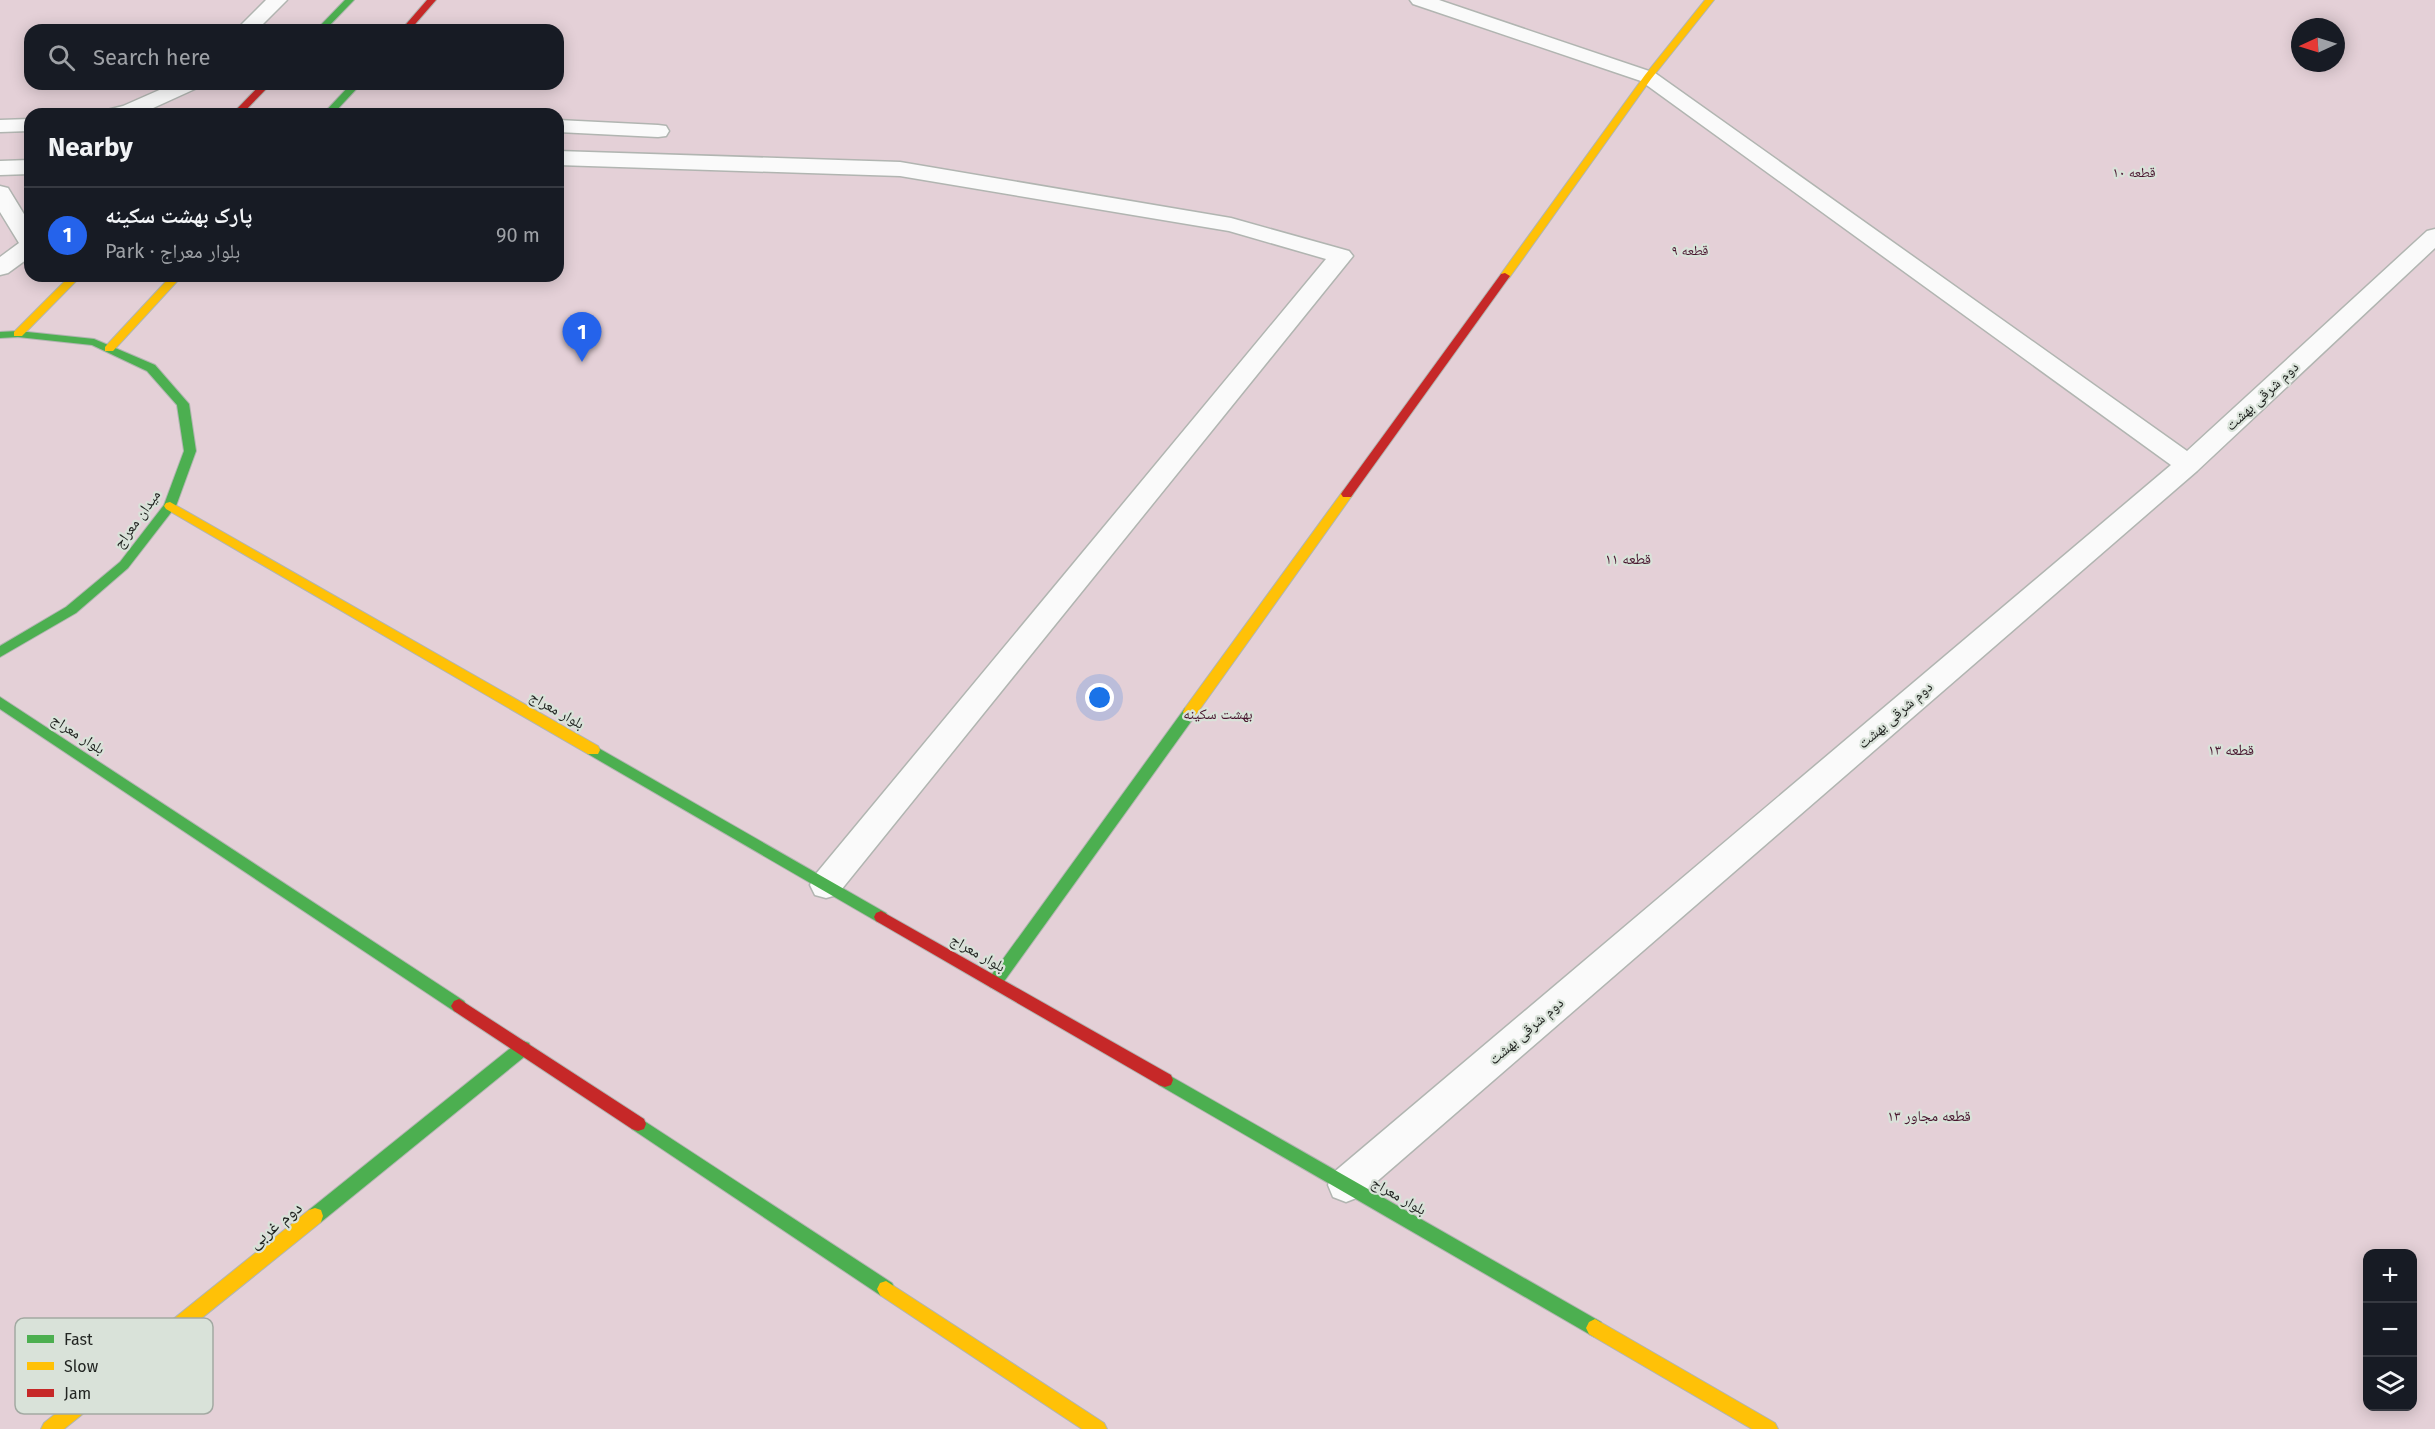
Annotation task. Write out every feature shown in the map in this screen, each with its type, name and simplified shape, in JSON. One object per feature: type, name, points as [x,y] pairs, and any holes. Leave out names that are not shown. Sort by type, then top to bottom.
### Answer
[{"type":"street","points":[[326,24],[350,0]]},
{"type":"street","points":[[410,24],[432,0]]},
{"type":"street","points":[[995,982],[1648,77],[1710,0]]},
{"type":"street","points":[[243,108],[260,90]]},
{"type":"street","points":[[334,108],[350,90]]},
{"type":"street","points":[[18,334],[69,282]]},
{"type":"street","points":[[109,349],[171,282]]},
{"type":"street","name":"میدان معراج","points":[[0,335],[18,334],[94,342],[151,368],[183,404],[190,451],[170,506],[124,565],[71,610],[0,652]]},
{"type":"street","name":"بلوار معراج","points":[[170,506],[1769,1429]]},
{"type":"street","name":"بلوار معراج","points":[[0,702],[1098,1429]]},
{"type":"street","name":"دوم غربی","points":[[188,1318],[523,1048]]},
{"type":"street","name":"دوم غربی","points":[[50,1429],[69,1414]]},
{"type":"lane","points":[[252,24],[277,0]]},
{"type":"lane","points":[[1420,0],[1648,77],[2188,465]]},
{"type":"lane","points":[[136,108],[176,90]]},
{"type":"lane","points":[[165,108],[184,90]]},
{"type":"lane","points":[[0,126],[24,125]]},
{"type":"lane","points":[[564,126],[658,131]]},
{"type":"lane","points":[[564,158],[900,169],[1230,225],[1341,256],[826,885]]},
{"type":"lane","points":[[0,168],[24,167]]},
{"type":"lane","points":[[0,193],[24,234]]},
{"type":"lane","name":"دوم شرقی بهشت","points":[[1346,1185],[2188,465],[2434,239]]},
{"type":"lane","points":[[0,268],[24,249]]},
{"type":"green space","name":"بهشت سکینه","points":[[0,0],[2435,0],[2435,1429],[0,1429]]},
{"type":"traffic: fast","points":[[326,24],[350,0]]},
{"type":"traffic: fast","points":[[334,108],[350,90]]},
{"type":"traffic: fast","points":[[0,335],[18,334],[94,342],[151,368],[183,404],[190,451],[170,506],[124,565],[71,610],[0,652]]},
{"type":"traffic: fast","points":[[0,702],[459,1006]]},
{"type":"traffic: fast","points":[[995,982],[1190,712]]},
{"type":"traffic: fast","points":[[593,750],[881,917]]},
{"type":"traffic: fast","points":[[315,1216],[523,1048]]},
{"type":"traffic: fast","points":[[1165,1080],[1595,1328]]},
{"type":"traffic: fast","points":[[638,1124],[886,1289]]},
{"type":"traffic: slow","points":[[1505,276],[1648,77],[1710,0]]},
{"type":"traffic: slow","points":[[18,334],[70,282]]},
{"type":"traffic: slow","points":[[109,349],[171,282]]},
{"type":"traffic: slow","points":[[1190,712],[1347,494]]},
{"type":"traffic: slow","points":[[170,506],[593,750]]},
{"type":"traffic: slow","points":[[188,1318],[315,1216]]},
{"type":"traffic: slow","points":[[886,1289],[1098,1429]]},
{"type":"traffic: slow","points":[[1595,1328],[1769,1429]]},
{"type":"traffic: slow","points":[[50,1429],[69,1414]]},
{"type":"traffic: jam","points":[[410,24],[432,0]]},
{"type":"traffic: jam","points":[[243,108],[260,90]]},
{"type":"traffic: jam","points":[[1347,494],[1505,276]]},
{"type":"traffic: jam","points":[[881,917],[1165,1080]]},
{"type":"traffic: jam","points":[[459,1006],[638,1124]]},
{"type":"place","name":"پارک بهشت سکینه","points":[[582,362]]},
{"type":"park label","name":"قطعه ۱۰","points":[[2134,172]]},
{"type":"park label","name":"قطعه ۹","points":[[1690,250]]},
{"type":"park label","name":"قطعه ۱۱","points":[[1628,559]]},
{"type":"park label","name":"قطعه ۱۳","points":[[2231,750]]},
{"type":"park label","name":"قطعه مجاور ۱۳","points":[[1929,1116]]}]
